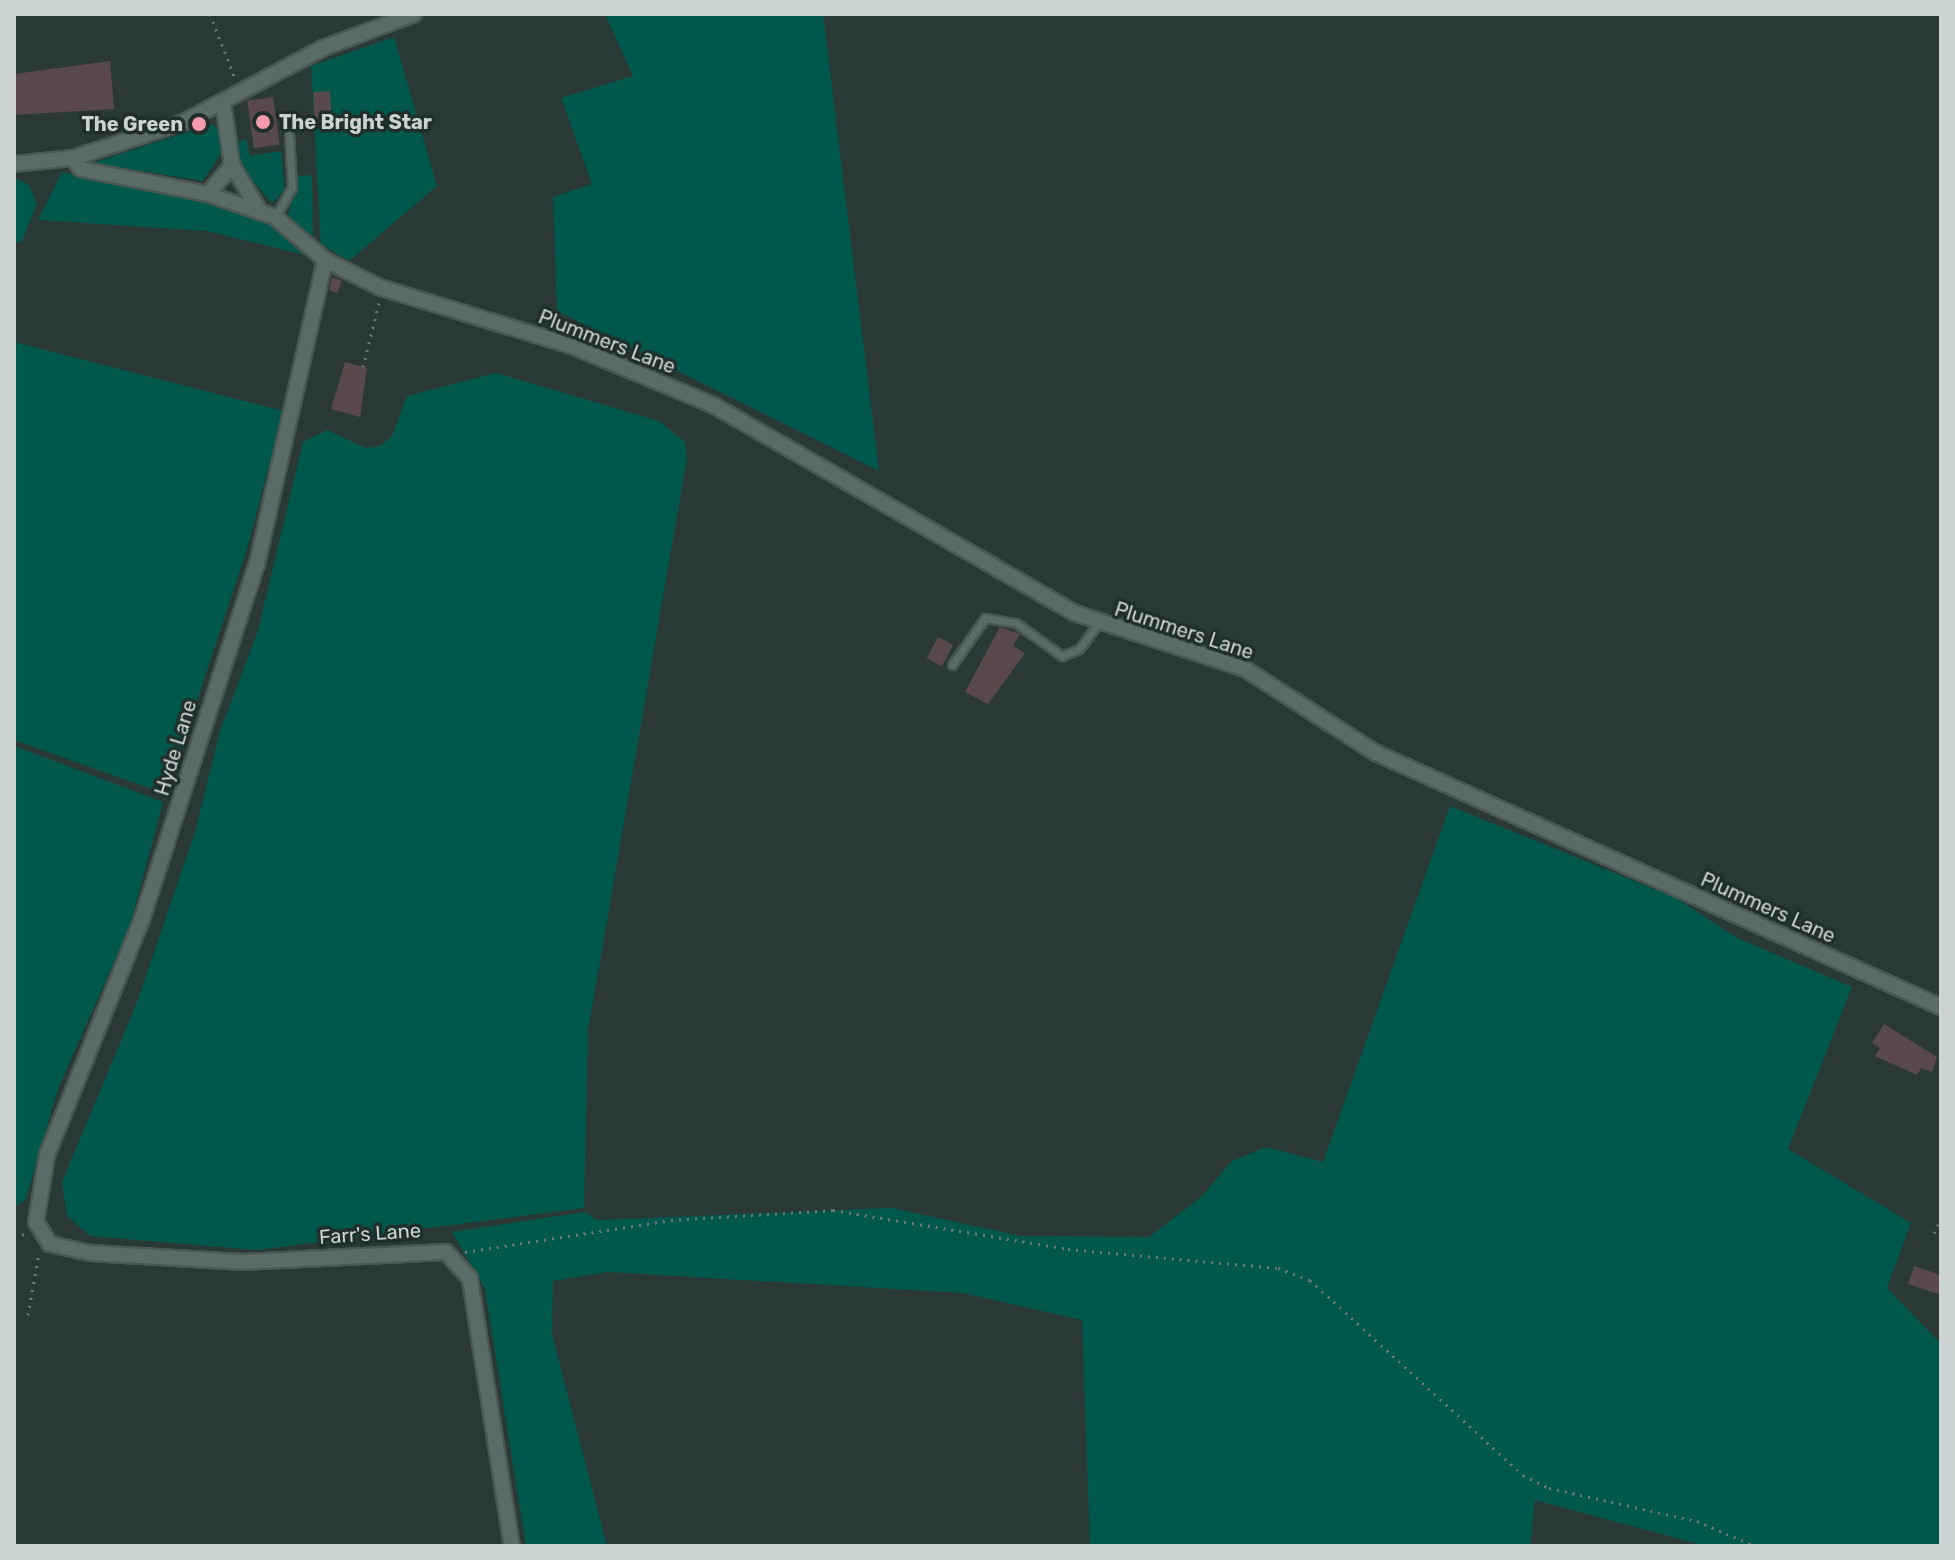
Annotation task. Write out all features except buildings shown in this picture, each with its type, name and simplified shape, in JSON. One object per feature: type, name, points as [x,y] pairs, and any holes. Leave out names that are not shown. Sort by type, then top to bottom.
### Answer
[{"type":"street","points":[[14,164],[73,158],[223,102],[240,91],[414,14]]},
{"type":"street","points":[[223,102],[232,165],[260,212]]},
{"type":"street","points":[[73,158],[81,169],[208,194],[275,217],[325,260]]},
{"type":"street","points":[[208,194],[232,165]]},
{"type":"street","name":"Plummers Lane","points":[[325,260],[379,287],[572,346],[713,405],[960,552],[1098,624],[1245,669],[1376,753],[1941,1007]]},
{"type":"street","name":"Hyde Lane","points":[[42,1237],[36,1222],[47,1155],[142,919],[257,563],[325,260]]},
{"type":"street","name":"Farr's Lane","points":[[42,1237],[90,1253],[243,1262],[446,1252],[470,1279],[512,1546]]},
{"type":"lane","points":[[275,217],[292,188],[289,132]]},
{"type":"lane","points":[[952,665],[985,618],[1016,623],[1062,656],[1079,649],[1098,624]]},
{"type":"path","points":[[210,14],[240,91]]},
{"type":"path","points":[[363,367],[379,303]]},
{"type":"path","points":[[446,1252],[671,1220],[833,1210],[1068,1249],[1278,1268],[1310,1280],[1523,1475],[1549,1488],[1717,1527],[1755,1546]]},
{"type":"path","points":[[1934,1233],[1941,1219]]},
{"type":"path","points":[[28,1315],[42,1237]]},
{"type":"green space","points":[[605,14],[823,14],[879,471],[557,311],[553,197],[592,184],[561,98],[633,76]]},
{"type":"green space","points":[[394,37],[437,186],[349,261],[321,244],[311,66]]},
{"type":"green space","points":[[212,124],[223,133],[223,150],[203,181],[93,163]]},
{"type":"green space","points":[[246,139],[250,156],[281,151],[285,190],[272,203],[240,167],[237,143]]},
{"type":"green space","points":[[62,172],[205,201],[269,223],[318,258],[207,231],[38,220]]},
{"type":"green space","points":[[312,175],[313,243],[288,215],[298,176]]},
{"type":"green space","points":[[14,177],[29,185],[37,204],[22,241],[14,243]]},
{"type":"green space","points":[[14,342],[283,411],[247,549],[166,794],[14,740]]},
{"type":"green space","points":[[496,373],[659,421],[685,442],[687,458],[588,1031],[584,1208],[257,1250],[90,1236],[67,1216],[62,1182],[136,1005],[195,832],[220,731],[258,631],[303,442],[327,430],[366,448],[380,446],[392,436],[407,396]]},
{"type":"green space","points":[[14,746],[163,802],[130,926],[58,1089],[26,1199],[14,1208]]},
{"type":"green space","points":[[1450,806],[1676,898],[1737,938],[1852,987],[1788,1149],[1911,1223],[1887,1288],[1941,1344],[1941,1546],[1706,1546],[1535,1500],[1530,1546],[1090,1546],[1082,1320],[963,1293],[608,1272],[553,1281],[552,1334],[607,1546],[526,1546],[485,1289],[452,1232],[585,1212],[597,1220],[892,1208],[1020,1236],[1149,1237],[1201,1197],[1232,1161],[1266,1147],[1323,1162]]},
{"type":"place","name":"The Bright Star","points":[[263,122]]},
{"type":"place","name":"The Green","points":[[199,124]]}]
